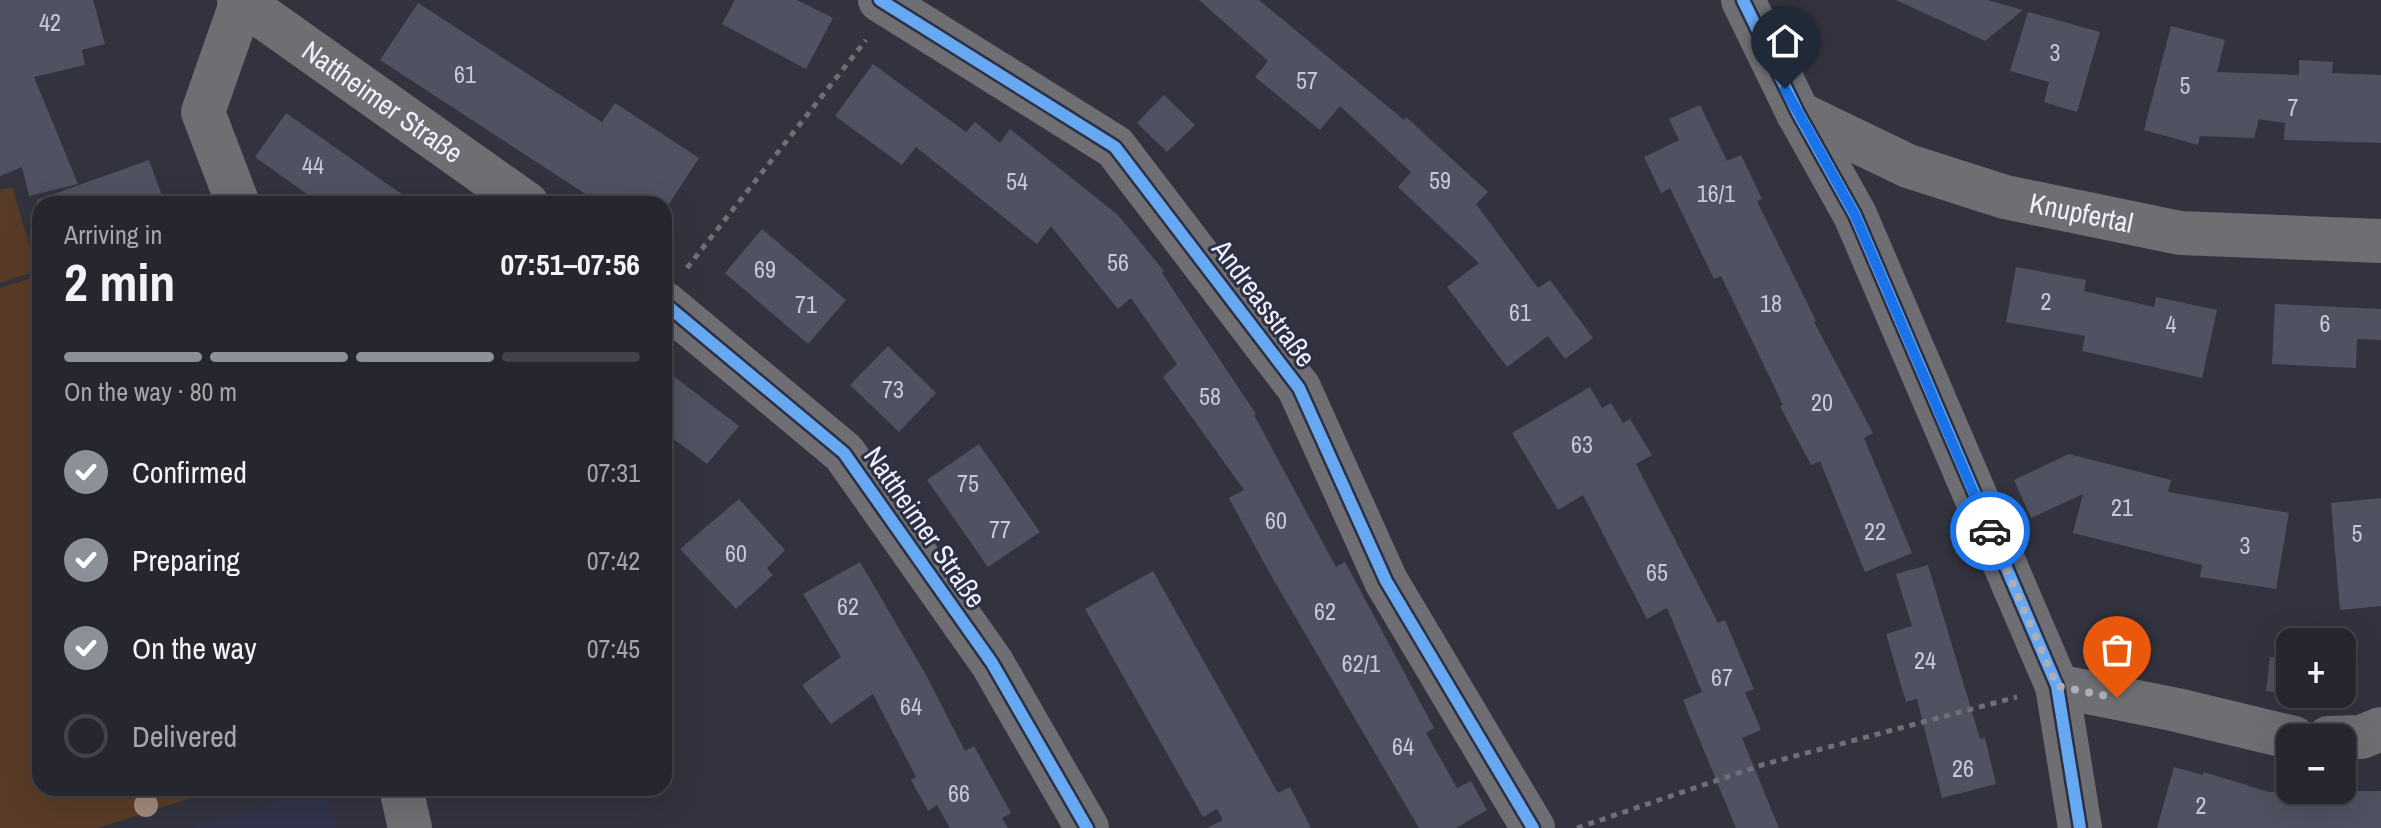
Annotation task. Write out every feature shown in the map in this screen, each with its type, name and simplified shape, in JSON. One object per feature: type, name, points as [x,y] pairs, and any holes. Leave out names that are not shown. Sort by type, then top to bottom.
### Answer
[{"type":"street","points":[[1743,0],[1798,113],[1855,215],[2057,686],[2080,828]]},
{"type":"street","points":[[235,196],[203,112],[240,1]]},
{"type":"street","name":"Nattheimer Straße","points":[[240,1],[516,196]]},
{"type":"street","name":"Andreasstraße","points":[[886,4],[1115,147],[1299,388],[1386,581],[1533,828]]},
{"type":"street","name":"Knupfertal","points":[[1798,113],[1908,166],[2005,197],[2180,233],[2381,241]]},
{"type":"street","name":"Nattheimer Straße","points":[[674,289],[844,453],[992,663],[1087,828]]},
{"type":"street","points":[[2057,686],[2276,734]]},
{"type":"street","points":[[2356,737],[2381,729]]},
{"type":"street","points":[[403,796],[410,828]]},
{"type":"path","points":[[674,289],[886,4]]},
{"type":"path","points":[[1577,828],[1765,764],[2057,686]]},
{"type":"shaded area","points":[[12,187],[32,254],[32,273],[0,283],[0,190]]},
{"type":"shaded area","points":[[32,278],[32,796],[197,796],[98,828],[0,828],[0,288]]},
{"type":"shaded area","points":[[291,796],[326,796],[336,828],[193,828]]},
{"type":"building","points":[[0,0],[93,0],[105,44],[82,50],[85,65],[34,77],[78,184],[29,196],[22,167],[0,176]]},
{"type":"building","points":[[735,0],[797,0],[833,18],[806,69],[722,24]]},
{"type":"building","points":[[1199,0],[1259,0],[1404,120],[1406,117],[1488,192],[1476,204],[1538,288],[1550,280],[1593,338],[1565,359],[1548,336],[1507,367],[1447,287],[1479,263],[1398,187],[1411,172],[1340,106],[1320,130],[1255,77],[1268,61]]},
{"type":"building","points":[[1896,0],[1987,0],[2023,10],[1985,41]]},
{"type":"building","points":[[418,3],[602,122],[615,103],[699,158],[672,199],[672,196],[589,196],[380,60]]},
{"type":"building","points":[[2028,12],[2100,32],[2077,112],[2044,102],[2049,82],[2010,71]]},
{"type":"building","points":[[2171,26],[2225,40],[2217,72],[2299,75],[2299,60],[2333,62],[2332,73],[2381,75],[2381,143],[2284,140],[2285,123],[2259,119],[2254,138],[2200,136],[2198,145],[2144,130]]},
{"type":"building","points":[[873,64],[966,132],[975,122],[1000,143],[1010,129],[1118,215],[1164,271],[1162,273],[1256,414],[1336,567],[1345,562],[1434,728],[1426,733],[1457,788],[1471,781],[1487,810],[1456,828],[1419,828],[1229,498],[1244,490],[1163,377],[1177,364],[1131,298],[1118,309],[1051,226],[1037,244],[916,147],[902,165],[835,116]]},
{"type":"building","points":[[1164,95],[1195,125],[1167,152],[1137,123]]},
{"type":"building","points":[[1700,105],[1727,161],[1741,155],[1762,199],[1757,201],[1814,322],[1873,433],[1864,438],[1912,553],[1865,572],[1820,461],[1811,465],[1780,406],[1783,405],[1721,276],[1714,279],[1670,188],[1661,193],[1644,157],[1679,140],[1669,119]]},
{"type":"building","points":[[286,113],[405,196],[310,196],[255,157]]},
{"type":"building","points":[[149,160],[162,196],[48,196]]},
{"type":"building","points":[[762,229],[846,300],[808,344],[725,273]]},
{"type":"building","points":[[2016,267],[2086,280],[2084,291],[2154,307],[2156,297],[2217,310],[2202,378],[2082,351],[2085,336],[2006,322]]},
{"type":"building","points":[[2275,304],[2381,309],[2381,340],[2357,339],[2356,368],[2272,364]]},
{"type":"building","points":[[888,346],[936,393],[899,432],[850,385]]},
{"type":"building","points":[[672,375],[739,426],[707,464],[672,438]]},
{"type":"building","points":[[1590,387],[1602,408],[1611,403],[1623,423],[1630,419],[1652,455],[1636,464],[1718,623],[1725,620],[1754,689],[1745,692],[1761,730],[1742,738],[1779,828],[1736,828],[1683,700],[1702,692],[1667,608],[1647,619],[1583,495],[1558,510],[1512,433]]},
{"type":"building","points":[[979,444],[1040,532],[988,567],[927,480]]},
{"type":"building","points":[[2069,454],[2171,480],[2168,492],[2289,513],[2276,589],[2200,577],[2202,565],[2073,533],[2083,494],[2031,518],[2014,480]]},
{"type":"building","points":[[2381,498],[2381,606],[2340,610],[2331,503]]},
{"type":"building","points":[[739,499],[785,550],[767,568],[773,575],[736,609],[680,549]]},
{"type":"building","points":[[860,562],[925,673],[965,751],[974,746],[1011,813],[1002,818],[1008,828],[950,828],[937,805],[928,811],[911,780],[916,777],[873,694],[831,724],[802,685],[841,657],[803,594]]},
{"type":"building","points":[[1928,565],[1980,739],[1985,738],[1996,784],[1942,798],[1917,699],[1906,702],[1886,634],[1912,626],[1896,574]]},
{"type":"building","points":[[1153,571],[1278,793],[1290,787],[1311,828],[1207,828],[1223,820],[1217,809],[1203,817],[1085,609]]},
{"type":"building","points":[[2270,657],[2276,658],[2276,692],[2266,691]]},
{"type":"building","points":[[2174,767],[2276,792],[2276,804],[2356,804],[2356,791],[2381,791],[2381,828],[2157,828]]},
{"type":"cycle path","points":[[880,0],[1115,147],[1299,388],[1386,581],[1533,828]]},
{"type":"cycle path","points":[[1743,0],[1798,113],[1855,215],[2057,686],[2080,828]]},
{"type":"cycle path","points":[[672,310],[844,453],[992,663],[1087,828]]},
{"type":"way so far","points":[[1990,531],[2057,686],[2117,698]]},
{"type":"route","points":[[1785,89],[1855,215],[1990,531]]}]
